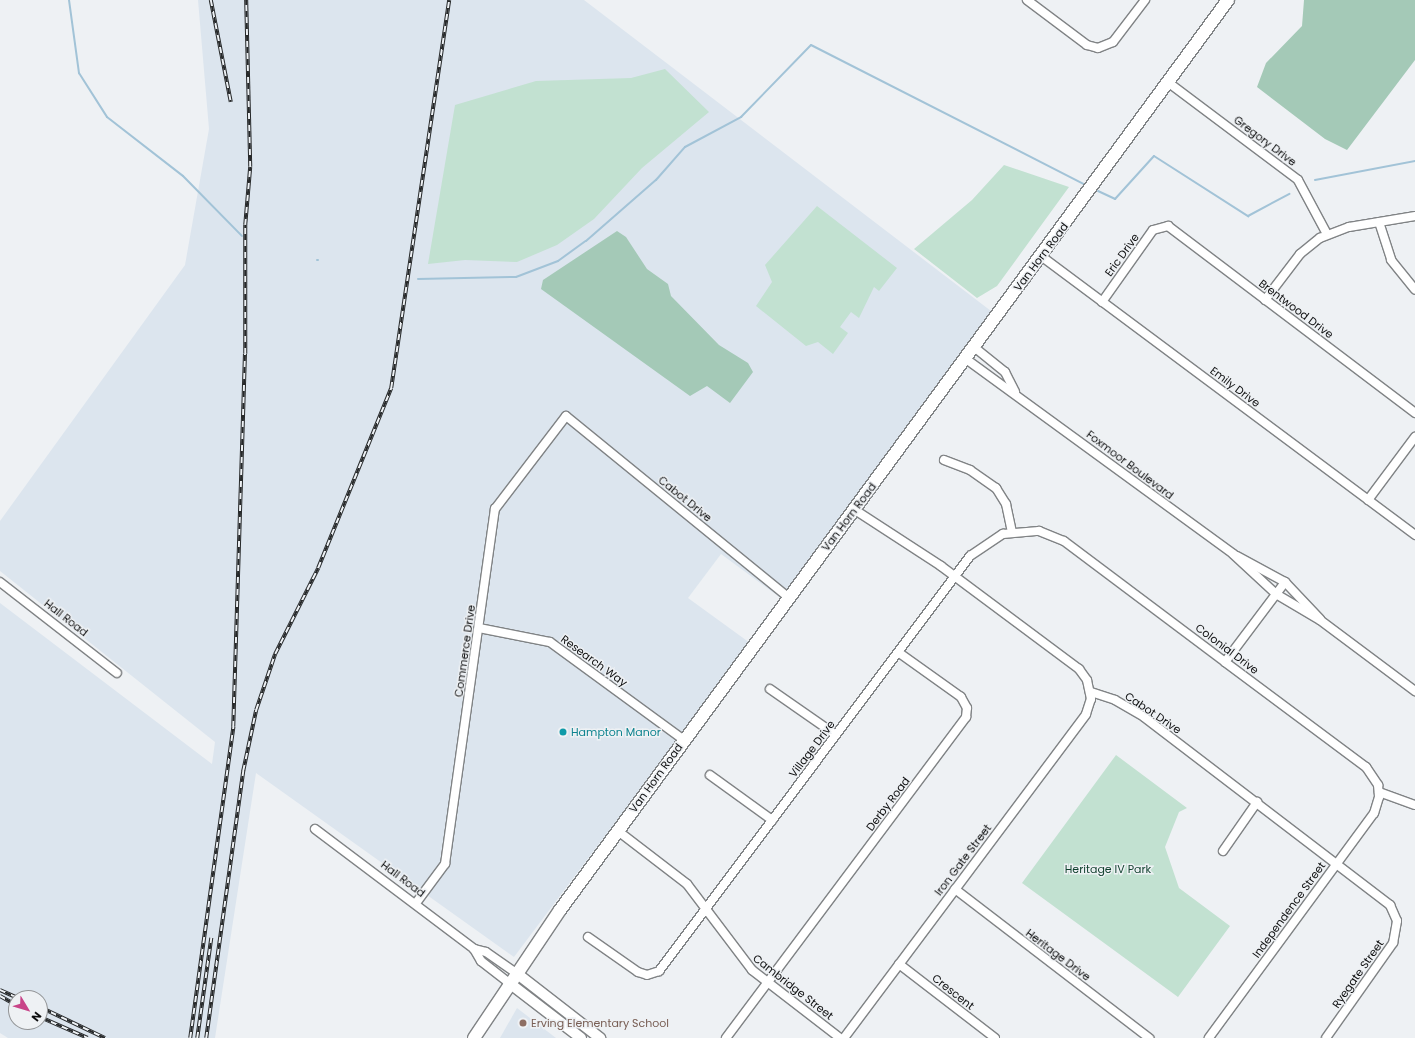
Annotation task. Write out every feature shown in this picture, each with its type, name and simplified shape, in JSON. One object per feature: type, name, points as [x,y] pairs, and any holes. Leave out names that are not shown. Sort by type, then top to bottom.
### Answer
[{"type":"main road","name":"Van Horn Road","points":[[474,1038],[512,977],[684,740],[1169,83],[1226,1]]},
{"type":"street","points":[[1027,0],[1087,45],[1098,48],[1113,42],[1145,0]]},
{"type":"street","name":"Gregory Drive","points":[[1169,83],[1298,180],[1328,234]]},
{"type":"street","points":[[1265,300],[1300,254],[1328,234],[1380,222],[1415,216]]},
{"type":"street","points":[[1380,222],[1391,260],[1415,290]]},
{"type":"street","name":"Brentwood Drive","points":[[1163,225],[1172,228],[1265,300],[1415,412]]},
{"type":"street","name":"Eric Drive","points":[[1102,302],[1153,230],[1163,225]]},
{"type":"street","name":"Emily Drive","points":[[1041,256],[1415,535]]},
{"type":"street","name":"Foxmoor Boulevard","points":[[974,347],[1005,372],[1015,392]]},
{"type":"street","name":"Foxmoor Boulevard","points":[[966,359],[1015,392],[1233,554],[1276,594],[1320,620],[1415,690]]},
{"type":"street","name":"Cabot Drive","points":[[566,416],[789,598]]},
{"type":"street","name":"Commerce Drive","points":[[416,903],[445,864],[495,509],[566,416]]},
{"type":"street","points":[[1368,500],[1415,437]]},
{"type":"street","points":[[944,460],[970,470],[996,488],[1006,504],[1012,532]]},
{"type":"street","points":[[855,510],[955,576],[1078,669],[1091,692]]},
{"type":"street","name":"Village Drive","points":[[588,937],[633,969],[646,975],[659,971],[955,576],[981,546],[1012,532]]},
{"type":"street","name":"Colonial Drive","points":[[1012,532],[1038,532],[1064,541],[1366,767],[1375,778],[1379,792]]},
{"type":"street","name":"Foxmoor Boulevard","points":[[1233,554],[1285,582],[1320,620]]},
{"type":"street","name":"Hall Road","points":[[0,582],[117,673]]},
{"type":"street","points":[[1226,662],[1285,582]]},
{"type":"street","name":"Research Way","points":[[479,628],[550,642],[684,740]]},
{"type":"street","name":"Derby Road","points":[[726,1038],[966,718],[967,708],[961,697],[898,652]]},
{"type":"street","points":[[770,689],[836,735]]},
{"type":"street","name":"Cabot Drive","points":[[1091,692],[1136,712],[1382,896],[1396,918]]},
{"type":"street","name":"Iron Gate Street","points":[[844,1038],[1086,714],[1091,692]]},
{"type":"street","points":[[710,775],[772,820]]},
{"type":"street","points":[[1379,792],[1415,805]]},
{"type":"street","name":"Independence Street","points":[[1209,1038],[1374,813],[1379,792]]},
{"type":"street","points":[[1223,851],[1257,802]]},
{"type":"street","name":"Hall Road","points":[[315,829],[416,903],[474,949],[481,961],[512,977],[600,1038]]},
{"type":"street","name":"Cambridge Street","points":[[618,831],[680,878],[706,910],[741,958],[768,983],[840,1038]]},
{"type":"street","name":"Heritage Drive","points":[[955,889],[1149,1038]]},
{"type":"street","name":"Ryegate Street","points":[[1326,1038],[1393,943],[1396,918]]},
{"type":"street","name":"Hall Road","points":[[474,949],[486,952],[581,1038]]},
{"type":"street","name":"Crescent","points":[[899,964],[995,1038]]},
{"type":"shaded area","points":[[198,0],[584,0],[991,311],[782,599],[721,554],[688,598],[750,643],[514,957],[256,773],[215,1038],[8,1038],[0,1033],[0,603],[212,764],[215,742],[0,571],[0,521],[185,265],[209,129]]},
{"type":"shaded area","name":"Erving Elementary School","points":[[517,1008],[556,1038],[500,1038]]},
{"type":"green space","points":[[1304,0],[1415,0],[1415,60],[1347,150],[1325,139],[1257,87],[1266,63],[1302,26]]},
{"type":"green space","points":[[665,69],[709,112],[642,168],[594,219],[557,245],[517,262],[465,260],[428,264],[455,105],[536,81],[631,78]]},
{"type":"green space","points":[[1004,165],[1069,187],[997,286],[977,298],[914,249],[972,200]]},
{"type":"green space","points":[[817,206],[897,268],[879,291],[874,287],[859,318],[851,312],[840,327],[848,333],[833,354],[818,342],[806,346],[756,306],[772,282],[765,265]]},
{"type":"green space","points":[[617,231],[626,237],[647,269],[668,284],[671,296],[719,345],[748,363],[753,372],[730,403],[707,386],[690,396],[541,289],[543,280]]},
{"type":"green space","name":"Heritage IV Park","points":[[1116,755],[1187,808],[1179,812],[1165,847],[1179,888],[1230,926],[1178,997],[1022,883]]},
{"type":"waterway","points":[[69,0],[79,73],[107,117],[183,176],[242,236]]},
{"type":"waterway","points":[[418,279],[516,277],[558,261],[586,241],[656,180],[685,147],[741,117],[811,45],[1086,185]]},
{"type":"waterway","points":[[1098,191],[1115,199],[1154,156],[1248,216],[1289,194]]},
{"type":"waterway","points":[[1315,180],[1415,161]]},
{"type":"railway","points":[[211,0],[231,102]]},
{"type":"railway","points":[[190,1038],[233,727],[245,354],[245,225],[250,167],[246,0]]},
{"type":"railway","points":[[206,1038],[243,771],[256,710],[275,654],[318,568],[391,388],[449,0]]},
{"type":"railway","points":[[197,1038],[211,938]]},
{"type":"railway","points":[[0,990],[8,994]]},
{"type":"railway","points":[[0,996],[8,1000]]},
{"type":"railway","points":[[48,1011],[105,1038]]},
{"type":"railway","points":[[48,1020],[88,1038]]},
{"type":"place","name":"Hampton Manor","points":[[563,732]]},
{"type":"place","name":"Erving Elementary School","points":[[523,1023]]}]
